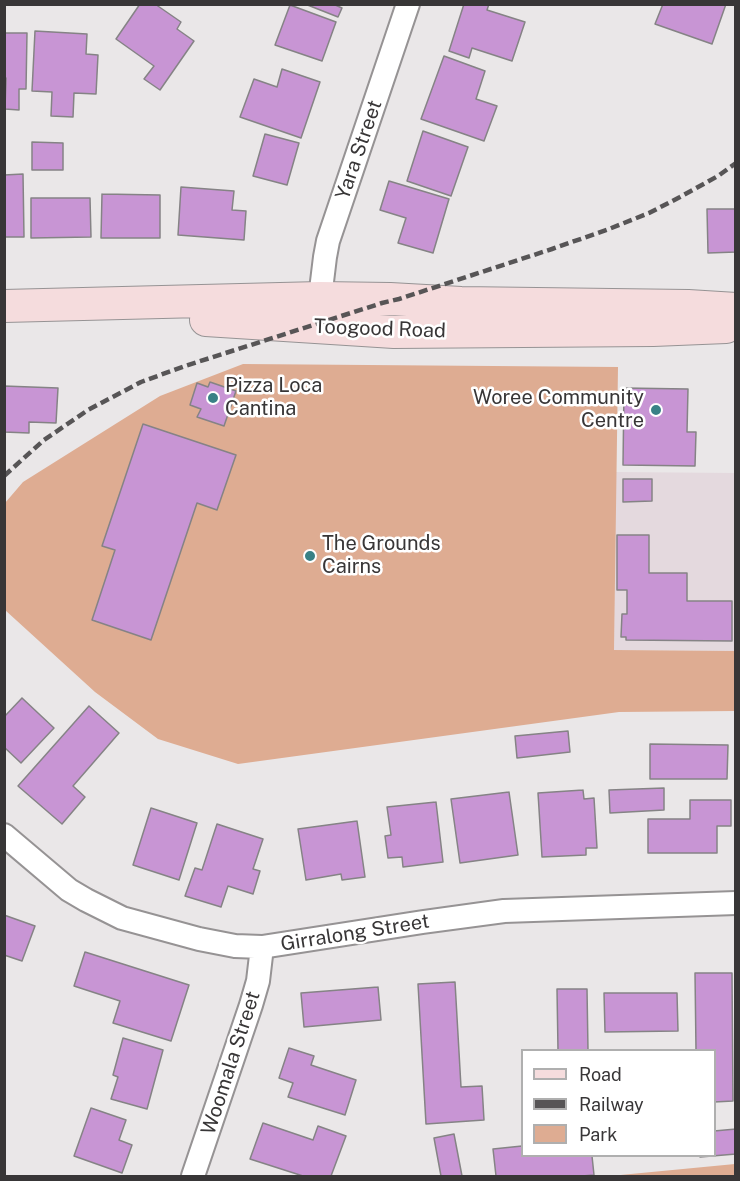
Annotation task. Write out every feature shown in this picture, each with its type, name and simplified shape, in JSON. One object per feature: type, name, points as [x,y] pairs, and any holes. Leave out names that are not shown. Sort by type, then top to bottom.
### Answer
[{"type":"street","name":"Yara Street","points":[[320,313],[328,241],[408,4]]},
{"type":"street","name":"Toogood Road","points":[[15,306],[320,313],[390,299],[735,309]]},
{"type":"street","name":"Toogood Road","points":[[320,313],[394,332],[652,330],[735,326]]},
{"type":"street","name":"Girralong Street","points":[[4,835],[69,890],[122,918],[235,946],[262,947],[504,911],[735,903]]},
{"type":"street","name":"Woomala Street","points":[[193,1176],[251,1005],[258,981],[262,947]]},
{"type":"shaded area","points":[[615,472],[735,473],[735,651],[614,650]]},
{"type":"green space","name":"The Grounds Cairns","points":[[243,364],[618,367],[614,650],[735,651],[735,711],[619,712],[238,764],[158,739],[95,692],[5,610],[5,503],[23,482],[160,396]]},
{"type":"green space","points":[[735,1164],[735,1176],[610,1176]]},
{"type":"building","points":[[140,4],[155,4],[181,22],[177,29],[194,41],[160,90],[144,79],[154,66],[116,39]]},
{"type":"building","points":[[305,4],[333,4],[342,8],[338,17]]},
{"type":"building","points":[[464,4],[489,4],[487,10],[525,22],[512,61],[472,48],[469,58],[449,51]]},
{"type":"building","points":[[663,4],[726,4],[712,44],[655,24]]},
{"type":"building","points":[[290,5],[336,22],[322,61],[275,45]]},
{"type":"building","points":[[35,31],[87,34],[86,54],[98,55],[96,94],[74,93],[73,117],[51,116],[52,92],[32,91]]},
{"type":"building","points":[[4,33],[27,33],[26,89],[19,89],[19,110],[5,109]]},
{"type":"building","points":[[444,56],[485,71],[476,99],[497,106],[484,141],[421,119]]},
{"type":"building","points":[[282,69],[320,82],[301,138],[240,117],[254,79],[277,87]]},
{"type":"building","points":[[423,131],[468,147],[451,196],[407,181]]},
{"type":"building","points":[[265,134],[299,143],[287,185],[253,176]]},
{"type":"building","points":[[32,142],[63,143],[63,170],[32,170]]},
{"type":"building","points":[[23,174],[24,237],[4,237],[4,175]]},
{"type":"building","points":[[389,181],[449,199],[433,253],[398,243],[406,218],[380,210]]},
{"type":"building","points":[[181,187],[234,191],[232,210],[246,211],[244,240],[178,235]]},
{"type":"building","points":[[102,194],[160,195],[160,238],[101,238]]},
{"type":"building","points":[[31,198],[90,198],[91,237],[31,238]]},
{"type":"building","points":[[707,209],[736,209],[736,252],[708,253]]},
{"type":"building","name":"Pizza Loca Cantina","points":[[210,382],[236,391],[224,426],[197,417],[201,409],[190,405],[197,383],[208,387]]},
{"type":"building","points":[[4,386],[58,388],[56,423],[29,422],[29,433],[4,432]]},
{"type":"building","name":"Woree Community Centre","points":[[624,388],[688,389],[687,432],[696,432],[695,466],[623,465]]},
{"type":"building","points":[[143,424],[236,455],[217,510],[197,503],[151,640],[92,620],[115,550],[102,546]]},
{"type":"building","points":[[623,479],[652,479],[652,501],[623,502]]},
{"type":"building","points":[[617,535],[649,535],[649,573],[687,573],[687,601],[732,601],[732,641],[626,640],[626,637],[621,637],[622,614],[627,614],[627,590],[617,590]]},
{"type":"building","points":[[22,698],[54,728],[21,763],[4,747],[4,717]]},
{"type":"building","points":[[89,706],[119,733],[73,786],[85,797],[62,824],[18,786]]},
{"type":"building","points":[[568,731],[570,752],[517,758],[515,736]]},
{"type":"building","points":[[650,744],[728,745],[727,779],[650,779]]},
{"type":"building","points":[[664,788],[664,810],[610,813],[609,790]]},
{"type":"building","points":[[583,790],[584,799],[594,798],[597,848],[586,848],[586,855],[542,857],[538,793]]},
{"type":"building","points":[[509,792],[518,855],[460,863],[451,799]]},
{"type":"building","points":[[690,800],[731,800],[731,826],[717,826],[717,853],[648,853],[648,819],[690,819]]},
{"type":"building","points":[[436,802],[443,862],[403,867],[402,857],[388,858],[385,836],[391,835],[387,807]]},
{"type":"building","points":[[151,808],[197,823],[179,880],[133,865]]},
{"type":"building","points":[[357,821],[365,877],[342,880],[341,874],[306,880],[298,829]]},
{"type":"building","points":[[217,824],[263,839],[253,869],[260,871],[253,894],[228,886],[221,907],[185,896],[195,868],[202,870]]},
{"type":"building","points":[[4,915],[35,926],[22,961],[4,955]]},
{"type":"building","points":[[85,952],[189,985],[171,1041],[113,1023],[120,1001],[74,986]]},
{"type":"building","points":[[695,973],[732,973],[733,1101],[716,1102],[716,1049],[696,1049]]},
{"type":"building","points":[[455,982],[461,1087],[482,1086],[484,1120],[426,1124],[418,984]]},
{"type":"building","points":[[378,987],[381,1020],[304,1027],[301,993]]},
{"type":"building","points":[[557,989],[587,989],[588,1049],[558,1049]]},
{"type":"building","points":[[604,993],[677,993],[678,1031],[605,1032]]},
{"type":"building","points":[[123,1038],[163,1050],[147,1109],[111,1099],[118,1077],[113,1075]]},
{"type":"building","points":[[289,1048],[314,1056],[311,1065],[356,1080],[345,1115],[288,1097],[293,1083],[279,1078]]},
{"type":"building","points":[[91,1108],[126,1120],[119,1140],[132,1145],[122,1173],[74,1156]]},
{"type":"building","points":[[263,1123],[313,1140],[318,1126],[346,1136],[331,1176],[303,1176],[250,1159]]},
{"type":"building","points":[[736,1129],[736,1154],[716,1156],[716,1131]]},
{"type":"building","points":[[454,1134],[462,1176],[441,1176],[434,1138]]},
{"type":"building","points":[[521,1146],[521,1157],[592,1157],[594,1175],[496,1176],[493,1149]]},
{"type":"railway","points":[[4,476],[44,440],[88,410],[141,382],[609,229],[649,213],[680,197],[736,163]]},
{"type":"place","name":"Pizza Loca Cantina","points":[[213,398]]},
{"type":"place","name":"Woree Community Centre","points":[[656,410]]},
{"type":"place","name":"The Grounds Cairns","points":[[310,556]]}]
